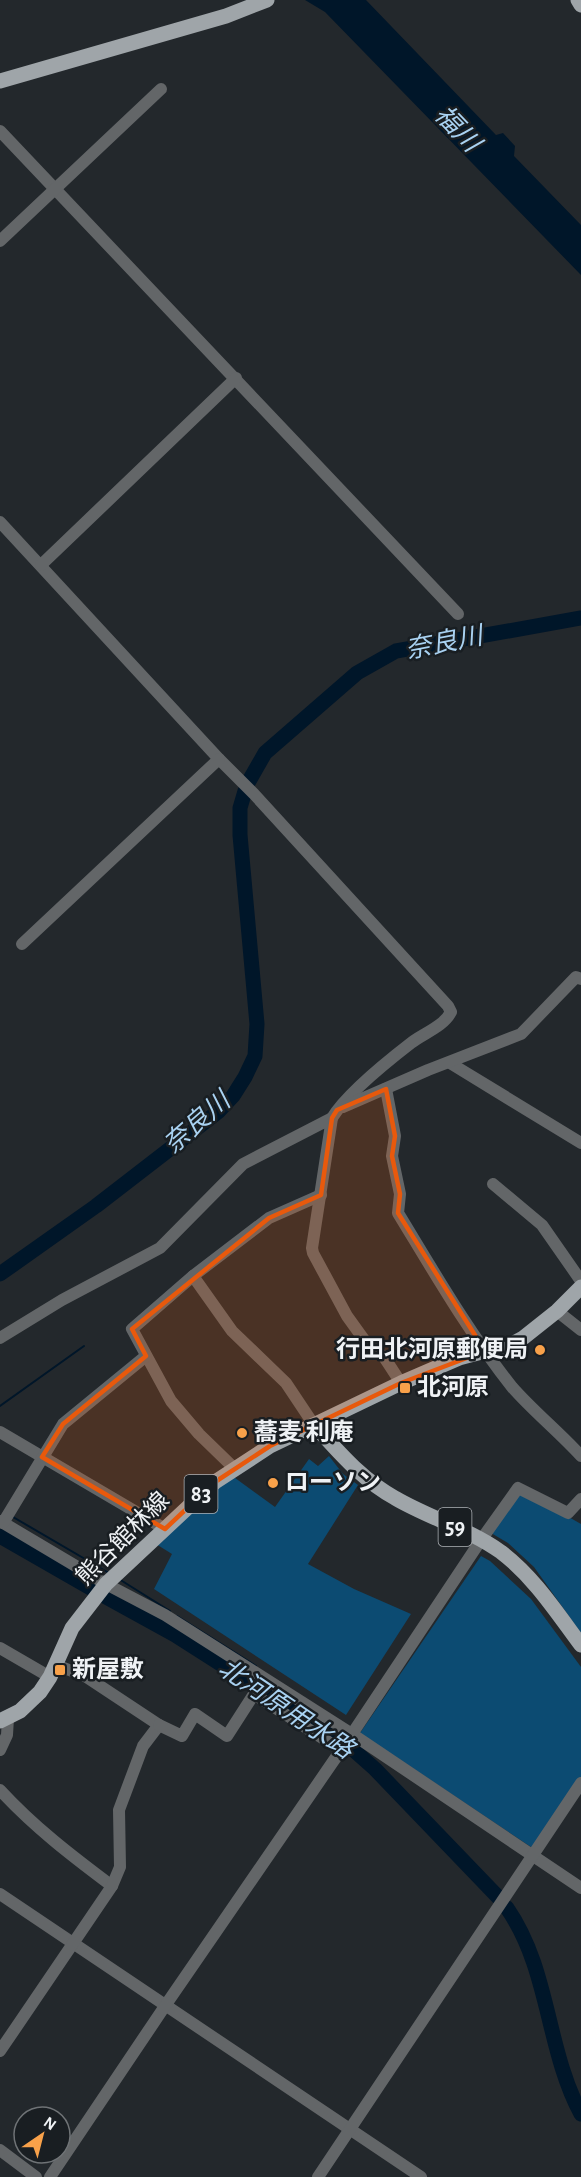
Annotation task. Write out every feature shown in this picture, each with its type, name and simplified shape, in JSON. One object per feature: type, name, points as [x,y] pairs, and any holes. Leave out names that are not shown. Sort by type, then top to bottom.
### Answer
[{"type":"main road","points":[[578,0],[581,5]]},
{"type":"main road","points":[[0,81],[226,16],[266,1]]},
{"type":"main road","name":"熊谷館林線","points":[[4,1719],[30,1702],[53,1671],[72,1628],[105,1585],[195,1499],[234,1468],[270,1446],[445,1363],[512,1344],[557,1311],[581,1287]]},
{"type":"main road","name":"59","points":[[314,1425],[355,1469],[378,1488],[482,1540],[500,1552],[531,1580],[581,1646]]},
{"type":"street","points":[[0,241],[161,89]]},
{"type":"street","points":[[0,131],[458,614]]},
{"type":"street","points":[[41,565],[236,378]]},
{"type":"street","points":[[0,522],[254,794],[451,1012],[447,1020],[412,1042],[334,1114],[312,1248],[349,1319],[365,1341],[384,1357],[401,1383]]},
{"type":"street","points":[[22,944],[219,759]]},
{"type":"street","points":[[0,1338],[62,1300],[160,1248],[243,1164],[334,1114],[386,1089],[521,1034],[576,977],[581,979]]},
{"type":"street","points":[[450,1063],[581,1143]]},
{"type":"street","points":[[386,1089],[395,1136],[392,1156],[400,1194],[398,1213],[485,1351],[514,1389],[581,1456]]},
{"type":"street","points":[[493,1184],[542,1225],[581,1281]]},
{"type":"street","points":[[234,1468],[199,1434],[171,1401],[132,1329],[193,1276],[269,1218],[321,1195]]},
{"type":"street","points":[[193,1276],[231,1331],[286,1383],[314,1425]]},
{"type":"street","points":[[557,1311],[581,1330]]},
{"type":"street","points":[[146,1356],[63,1424],[1,1522],[105,1585],[165,1615],[352,1734],[581,1888]]},
{"type":"street","points":[[0,1432],[165,1528]]},
{"type":"street","points":[[352,1734],[518,1488],[568,1513],[581,1499]]},
{"type":"street","points":[[0,1648],[53,1671],[85,1676],[159,1725],[182,1736],[195,1714],[227,1736],[254,1694],[341,1750],[50,2177]]},
{"type":"street","points":[[0,1750],[7,1736],[4,1719]]},
{"type":"street","points":[[0,2051],[112,1886],[120,1867],[119,1810],[143,1746],[159,1725]]},
{"type":"street","points":[[318,2177],[581,1784]]},
{"type":"street","points":[[0,1790],[54,1843],[112,1886]]},
{"type":"street","points":[[0,1894],[421,2177]]},
{"type":"street","points":[[0,2150],[36,2177]]},
{"type":"highlighted area","points":[[386,1089],[395,1136],[392,1156],[400,1194],[398,1213],[485,1351],[401,1383],[270,1446],[215,1482],[165,1529],[42,1457],[63,1424],[146,1356],[132,1329],[269,1218],[321,1195],[332,1118],[337,1110]]},
{"type":"shaded area","points":[[329,1456],[343,1474],[358,1485],[308,1564],[354,1589],[411,1614],[346,1715],[154,1589],[172,1554],[156,1544],[231,1475],[275,1507],[309,1459],[318,1466]]},
{"type":"shaded area","points":[[518,1488],[581,1524],[581,1633],[534,1567],[508,1543],[486,1530]]},
{"type":"shaded area","points":[[481,1556],[490,1561],[531,1599],[581,1667],[581,1778],[534,1849],[360,1733]]},
{"type":"water","name":"福川","points":[[305,0],[366,0],[496,135],[503,133],[515,146],[514,156],[581,225],[581,275],[325,12]]},
{"type":"waterway","name":"奈良川","points":[[249,781],[265,753],[357,673],[396,651],[581,618]]},
{"type":"waterway","name":"奈良川","points":[[0,1274],[96,1206],[219,1111],[233,1096],[245,1077],[255,1056],[257,1024],[240,835],[240,808],[245,791]]},
{"type":"waterway","points":[[0,1406],[84,1346]]},
{"type":"waterway","points":[[13,1517],[109,1573]]},
{"type":"waterway","name":"北河原用水路","points":[[0,1536],[94,1590]]},
{"type":"waterway","points":[[119,1579],[170,1611]]},
{"type":"waterway","name":"北河原用水路","points":[[106,1597],[175,1635],[349,1746],[375,1769],[498,1897]]},
{"type":"waterway","points":[[177,1616],[256,1666]]},
{"type":"waterway","name":"北河原用水路","points":[[507,1908],[532,1957],[561,2063],[581,2114]]},
{"type":"place","name":"行田北河原郵便局","points":[[540,1350]]},
{"type":"place","name":"北河原","points":[[405,1388]]},
{"type":"place","name":"蕎麦 利庵","points":[[242,1433]]},
{"type":"place","name":"ローソン","points":[[273,1483]]},
{"type":"place","name":"新屋敷","points":[[60,1670]]}]
